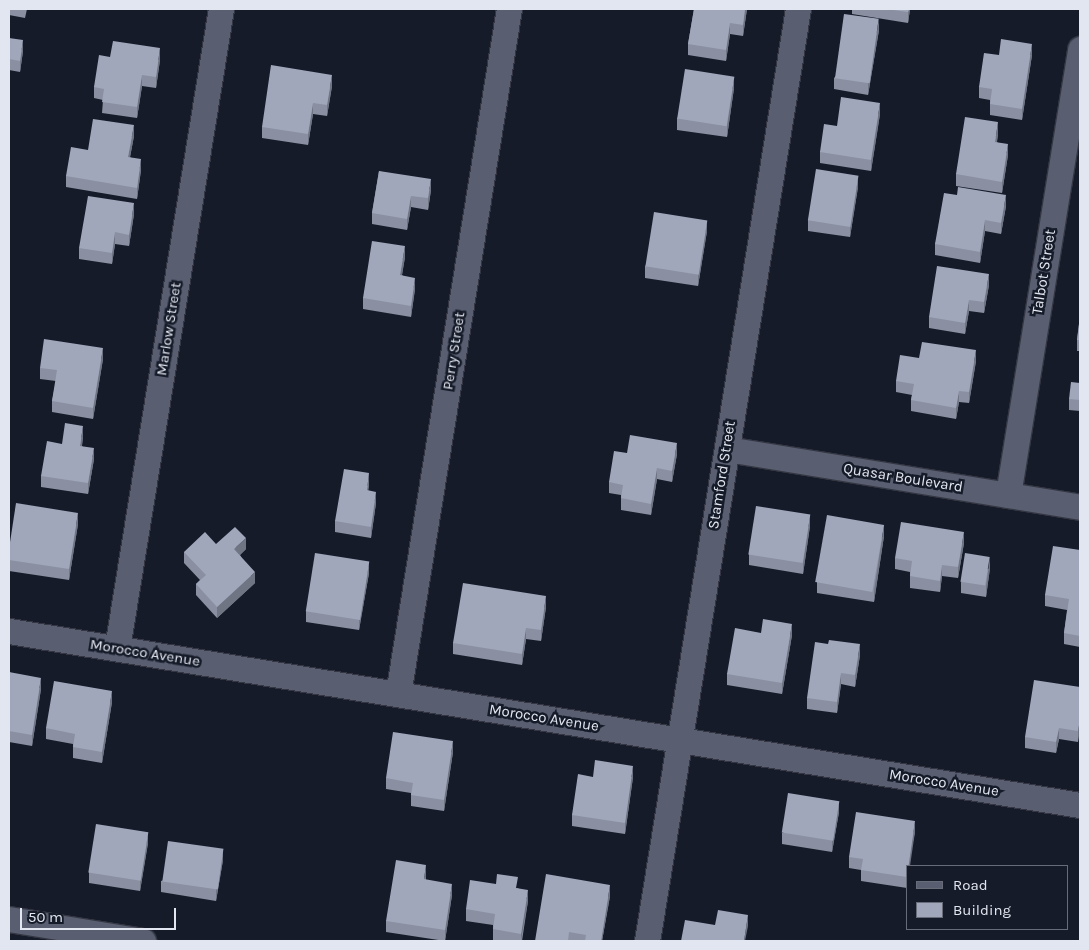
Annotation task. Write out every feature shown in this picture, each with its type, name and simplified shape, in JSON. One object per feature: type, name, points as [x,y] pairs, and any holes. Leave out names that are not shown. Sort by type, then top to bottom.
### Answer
[{"type":"street","name":"Marlow Street","points":[[117,648],[221,9]]},
{"type":"street","name":"Perry Street","points":[[398,694],[510,9]]},
{"type":"street","name":"Stamford Street","points":[[647,941],[798,9]]},
{"type":"street","name":"Talbot Street","points":[[1008,495],[1080,49]]},
{"type":"street","name":"Quasar Boulevard","points":[[727,449],[1080,507]]},
{"type":"street","name":"Morocco Avenue","points":[[9,631],[1080,805]]},
{"type":"street","points":[[9,920],[143,941]]},
{"type":"building","points":[[694,9],[745,9],[743,25],[730,23],[726,50],[688,44]]},
{"type":"building","points":[[886,9],[909,9],[908,12]]},
{"type":"building","points":[[844,14],[879,19],[870,83],[835,78]]},
{"type":"building","points":[[9,38],[23,40],[20,61],[9,59]]},
{"type":"building","points":[[1001,39],[1032,44],[1022,109],[990,104],[992,89],[979,87],[984,53],[999,55]]},
{"type":"building","points":[[113,41],[160,48],[156,77],[142,75],[137,107],[102,102],[104,89],[94,87],[99,55],[110,57]]},
{"type":"building","points":[[271,65],[332,75],[327,105],[313,103],[308,134],[262,127]]},
{"type":"building","points":[[685,69],[734,77],[727,126],[677,118]]},
{"type":"building","points":[[841,97],[880,103],[871,160],[820,152],[824,124],[837,126]]},
{"type":"building","points":[[965,117],[998,122],[995,142],[1008,144],[1002,182],[956,174]]},
{"type":"building","points":[[93,119],[134,125],[128,157],[141,159],[137,188],[66,176],[71,147],[88,150]]},
{"type":"building","points":[[816,169],[858,176],[850,227],[808,220]]},
{"type":"building","points":[[379,171],[431,179],[428,198],[411,196],[407,219],[372,213]]},
{"type":"building","points":[[958,187],[1006,195],[1001,223],[985,220],[980,252],[935,244],[944,193],[957,195]]},
{"type":"building","points":[[88,196],[134,203],[129,235],[115,232],[112,253],[79,248]]},
{"type":"building","points":[[654,212],[707,220],[699,275],[645,266]]},
{"type":"building","points":[[372,241],[405,246],[400,275],[415,278],[411,306],[363,298]]},
{"type":"building","points":[[937,266],[989,274],[984,302],[969,300],[965,323],[929,317]]},
{"type":"building","points":[[1080,316],[1080,340],[1077,340]]},
{"type":"building","points":[[44,339],[103,348],[93,408],[52,401],[57,370],[40,368]]},
{"type":"building","points":[[922,342],[976,350],[969,392],[959,391],[956,408],[911,400],[914,384],[896,381],[900,355],[919,358]]},
{"type":"building","points":[[1071,382],[1080,383],[1080,400],[1069,399]]},
{"type":"building","points":[[65,423],[83,426],[80,446],[94,448],[88,483],[41,476],[47,441],[62,444]]},
{"type":"building","points":[[630,435],[677,443],[672,471],[657,468],[651,504],[621,498],[623,485],[609,482],[614,451],[627,453]]},
{"type":"building","points":[[344,469],[369,473],[367,490],[376,492],[371,527],[335,521]]},
{"type":"building","points":[[16,503],[78,513],[69,569],[9,560]]},
{"type":"building","points":[[756,506],[810,515],[803,563],[748,554]]},
{"type":"building","points":[[827,515],[884,525],[872,592],[815,582]]},
{"type":"building","points":[[901,522],[964,532],[958,567],[942,565],[940,581],[910,576],[912,561],[895,558]]},
{"type":"building","points":[[235,527],[246,538],[234,549],[255,572],[217,607],[196,584],[206,575],[184,552],[205,532],[216,544]]},
{"type":"building","points":[[1053,546],[1080,550],[1080,636],[1064,633],[1069,599],[1045,595]]},
{"type":"building","points":[[315,553],[369,562],[360,620],[306,611]]},
{"type":"building","points":[[965,553],[990,557],[985,586],[960,582]]},
{"type":"building","points":[[463,583],[546,596],[541,630],[526,628],[522,654],[453,643]]},
{"type":"building","points":[[763,619],[792,624],[782,683],[727,674],[735,628],[761,633]]},
{"type":"building","points":[[829,640],[860,644],[855,675],[841,673],[837,702],[807,698],[815,642],[828,644]]},
{"type":"building","points":[[9,672],[41,678],[32,735],[9,731]]},
{"type":"building","points":[[1034,680],[1080,687],[1078,731],[1059,728],[1056,742],[1025,737]]},
{"type":"building","points":[[54,681],[112,691],[102,752],[73,747],[75,734],[46,728]]},
{"type":"building","points":[[393,732],[453,741],[444,800],[411,795],[413,783],[386,778]]},
{"type":"building","points":[[595,760],[633,766],[625,823],[572,815],[578,774],[593,777]]},
{"type":"building","points":[[788,793],[839,801],[833,841],[782,833]]},
{"type":"building","points":[[856,812],[915,821],[909,865],[906,865],[906,877],[861,870],[863,859],[849,857]]},
{"type":"building","points":[[96,824],[148,832],[141,881],[88,872]]},
{"type":"building","points":[[168,841],[223,849],[218,889],[162,882]]},
{"type":"building","points":[[396,860],[426,865],[424,879],[452,884],[445,930],[386,921]]},
{"type":"building","points":[[497,874],[518,877],[516,888],[528,890],[521,934],[493,929],[495,914],[466,909],[470,880],[496,884]]},
{"type":"building","points":[[546,874],[610,885],[601,941],[585,941],[586,935],[569,932],[568,941],[535,941]]},
{"type":"building","points":[[718,910],[748,915],[744,941],[681,941],[685,920],[715,925]]}]
